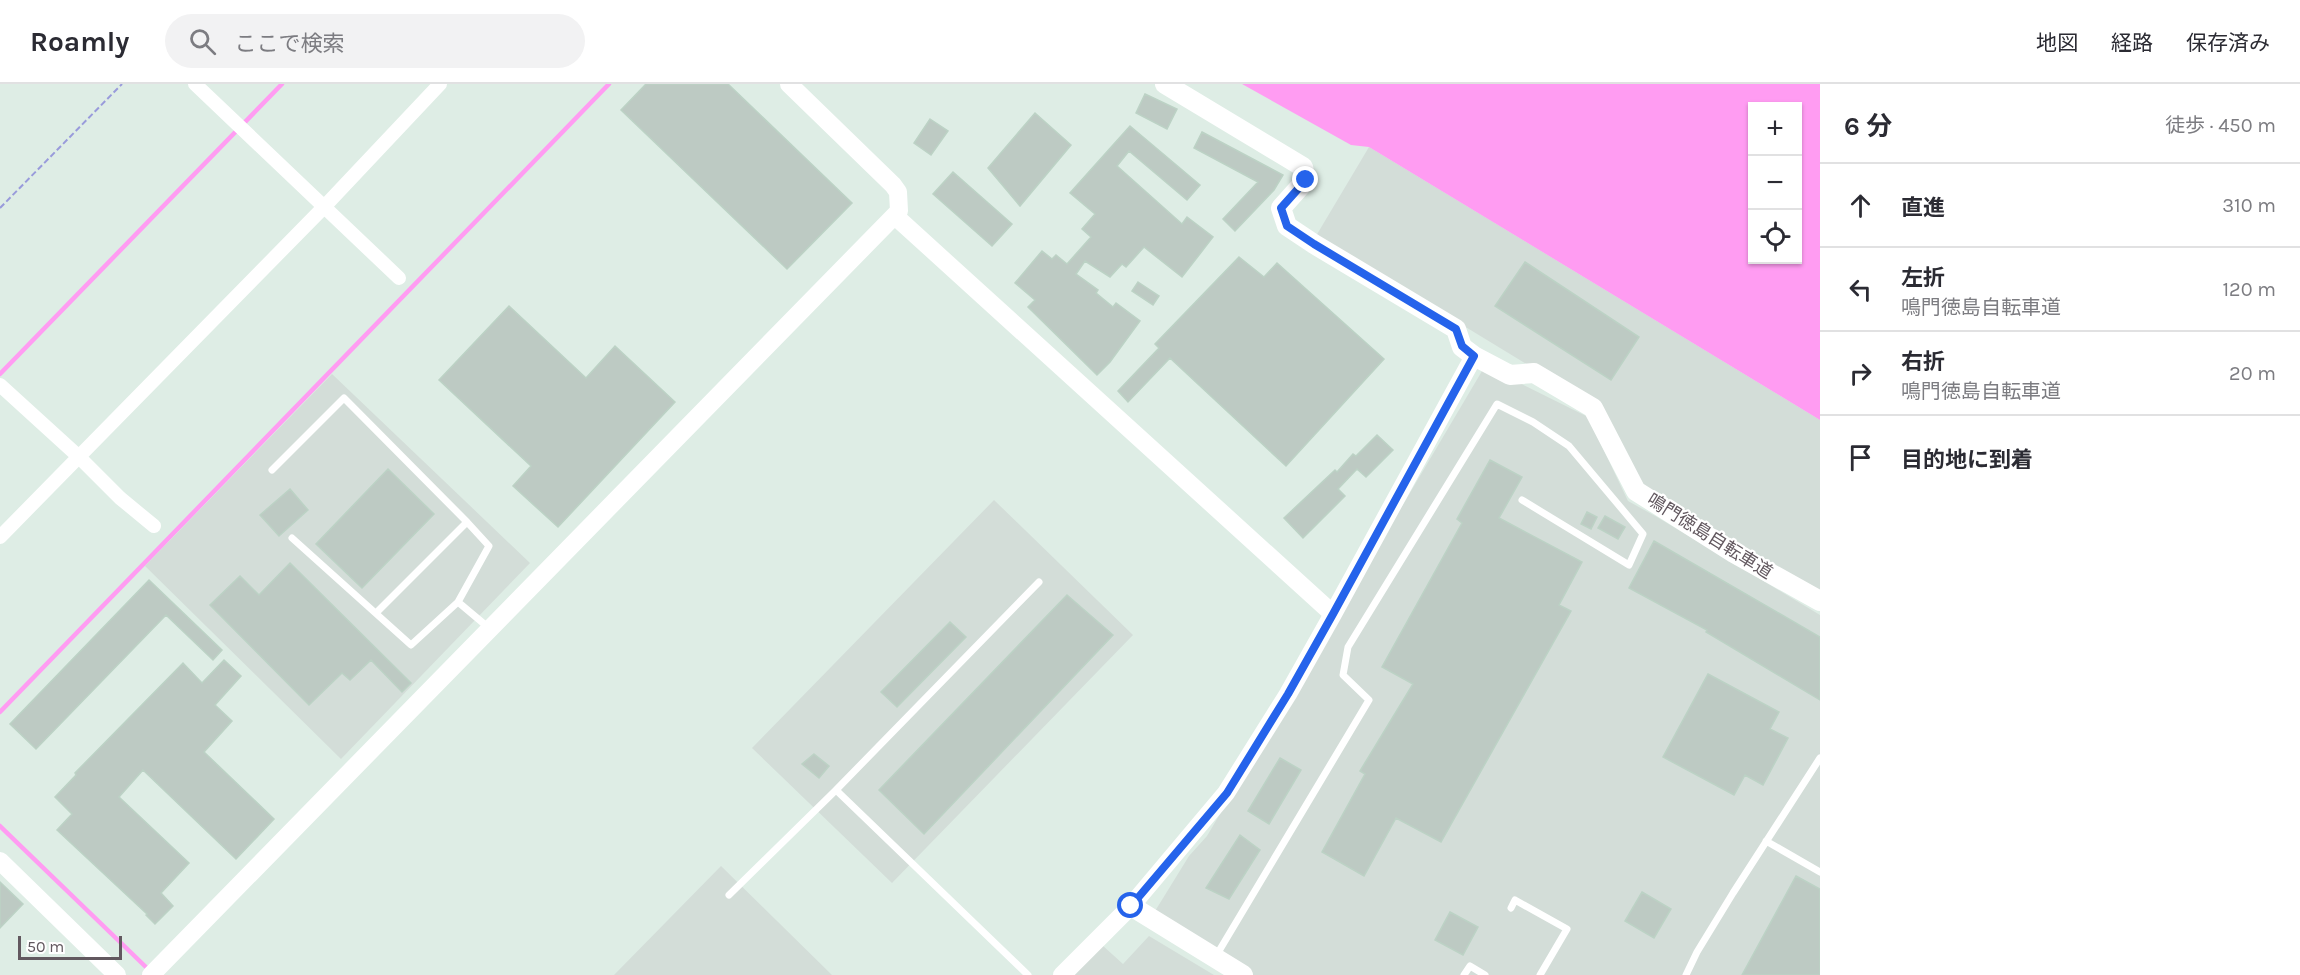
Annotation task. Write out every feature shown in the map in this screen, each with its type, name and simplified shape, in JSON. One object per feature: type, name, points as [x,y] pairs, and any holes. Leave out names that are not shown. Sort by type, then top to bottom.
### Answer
[{"type":"main road","name":"鳴門徳島自転車道","points":[[1165,84],[1303,167],[1306,180],[1281,208],[1287,226],[1456,329],[1462,346],[1474,356],[1510,375],[1534,373],[1593,408],[1636,490],[1734,553],[1820,601]]},
{"type":"main road","points":[[1131,906],[1243,975]]},
{"type":"street","points":[[195,84],[399,278]]},
{"type":"street","points":[[0,537],[324,207],[440,84]]},
{"type":"street","points":[[157,969],[899,211],[898,192],[893,185],[789,84]]},
{"type":"street","points":[[895,216],[1333,614]]},
{"type":"street","points":[[1062,975],[1131,906],[1227,793],[1288,694],[1474,356]]},
{"type":"street","points":[[0,385],[120,498],[154,526]]},
{"type":"street","points":[[0,861],[117,975]]},
{"type":"lane","points":[[272,470],[344,398],[489,546],[458,603],[411,645],[292,538]]},
{"type":"lane","points":[[1214,958],[1369,699],[1343,675],[1348,646],[1497,404],[1533,422],[1569,446],[1643,534],[1629,565],[1522,500]]},
{"type":"lane","points":[[376,614],[467,522]]},
{"type":"lane","points":[[729,895],[836,790],[1039,582]]},
{"type":"lane","points":[[458,603],[490,629]]},
{"type":"lane","points":[[1686,975],[1697,952],[1820,758]]},
{"type":"lane","points":[[836,790],[1028,975]]},
{"type":"lane","points":[[1766,842],[1820,872]]},
{"type":"lane","points":[[1511,908],[1515,900],[1567,929],[1540,975]]},
{"type":"lane","points":[[1464,975],[1470,966],[1485,975]]},
{"type":"path","points":[[0,208],[122,84]]},
{"type":"shaded area","points":[[1242,84],[1820,84],[1820,420],[1369,147],[1351,145]]},
{"type":"shaded area","points":[[1369,147],[1820,420],[1820,594],[1642,488],[1589,402],[1316,236]]},
{"type":"shaded area","points":[[1485,366],[1588,417],[1628,501],[1820,615],[1820,975],[1251,975],[1152,916],[1189,856],[1207,836]]},
{"type":"shaded area","points":[[332,374],[530,563],[341,759],[145,566]]},
{"type":"shaded area","points":[[994,500],[1133,635],[892,883],[752,748]]},
{"type":"shaded area","points":[[721,866],[832,975],[614,975]]},
{"type":"shaded area","points":[[1149,936],[1214,975],[1073,975],[1102,945],[1123,964]]},
{"type":"building","points":[[646,84],[728,84],[852,203],[787,269],[621,110]]},
{"type":"building","points":[[1145,94],[1177,109],[1167,129],[1136,113]]},
{"type":"building","points":[[1035,113],[1071,145],[1020,206],[988,168]]},
{"type":"building","points":[[930,119],[948,131],[931,155],[914,143]]},
{"type":"building","points":[[1130,126],[1200,185],[1187,200],[1129,151],[1117,166],[1182,224],[1187,217],[1213,237],[1182,277],[1144,247],[1126,267],[1122,264],[1110,277],[1085,261],[1076,274],[1098,290],[1096,293],[1113,307],[1116,303],[1140,321],[1110,362],[1097,375],[1028,307],[1035,300],[1015,283],[1042,251],[1052,259],[1056,255],[1067,264],[1091,237],[1082,229],[1095,214],[1070,193]]},
{"type":"building","points":[[1202,132],[1283,175],[1274,190],[1235,231],[1223,219],[1258,182],[1194,148]]},
{"type":"building","points":[[953,172],[1012,224],[992,246],[933,194]]},
{"type":"building","points":[[1239,257],[1264,277],[1277,263],[1384,359],[1286,466],[1170,358],[1128,402],[1118,391],[1159,348],[1155,344]]},
{"type":"building","points":[[1525,262],[1639,337],[1611,380],[1495,306]]},
{"type":"building","points":[[1138,282],[1159,296],[1153,305],[1132,291]]},
{"type":"building","points":[[509,306],[586,378],[615,346],[675,402],[558,527],[513,486],[531,466],[439,380]]},
{"type":"building","points":[[1377,435],[1393,450],[1366,477],[1357,469],[1338,489],[1345,496],[1303,538],[1284,518],[1335,470],[1337,472],[1353,454],[1356,456]]},
{"type":"building","points":[[1490,460],[1522,477],[1499,518],[1582,562],[1559,605],[1571,611],[1441,842],[1396,818],[1364,876],[1322,852],[1365,774],[1360,771],[1413,684],[1382,667],[1462,523],[1457,519]]},
{"type":"building","points":[[388,469],[434,514],[362,588],[316,544]]},
{"type":"building","points":[[290,489],[308,510],[279,536],[260,515]]},
{"type":"building","points":[[1587,512],[1597,517],[1591,529],[1581,524]]},
{"type":"building","points":[[1605,516],[1625,527],[1618,539],[1598,528]]},
{"type":"building","points":[[1654,541],[1820,637],[1820,700],[1706,632],[1707,630],[1629,588]]},
{"type":"building","points":[[290,563],[411,683],[402,692],[371,660],[350,680],[342,673],[309,705],[210,605],[240,576],[259,595]]},
{"type":"building","points":[[149,580],[222,650],[213,660],[166,615],[36,749],[10,724]]},
{"type":"building","points":[[1067,595],[1113,635],[924,834],[879,790]]},
{"type":"building","points":[[950,622],[966,637],[897,707],[881,692]]},
{"type":"building","points":[[224,660],[241,676],[215,705],[232,721],[204,752],[274,819],[236,859],[143,770],[119,797],[189,863],[161,893],[173,906],[155,924],[57,830],[72,814],[55,797],[76,775],[75,773],[183,663],[202,683]]},
{"type":"building","points":[[1708,674],[1779,712],[1770,729],[1788,738],[1763,785],[1745,775],[1734,795],[1663,757]]},
{"type":"building","points":[[814,754],[829,766],[819,778],[802,764]]},
{"type":"building","points":[[1280,758],[1301,770],[1269,824],[1248,811]]},
{"type":"building","points":[[1240,835],[1260,850],[1229,899],[1206,888]]},
{"type":"building","points":[[1796,876],[1820,889],[1820,975],[1742,975]]},
{"type":"building","points":[[0,882],[23,904],[0,928]]},
{"type":"building","points":[[1642,892],[1671,909],[1654,938],[1625,921]]},
{"type":"building","points":[[1450,912],[1478,927],[1463,955],[1435,940]]},
{"type":"waterway","points":[[0,374],[282,84]]},
{"type":"waterway","points":[[0,712],[609,84]]},
{"type":"waterway","points":[[0,826],[149,970]]},
{"type":"route","points":[[1131,906],[1227,793],[1288,694],[1474,356],[1462,346],[1456,329],[1287,226],[1281,208],[1306,180]]}]
